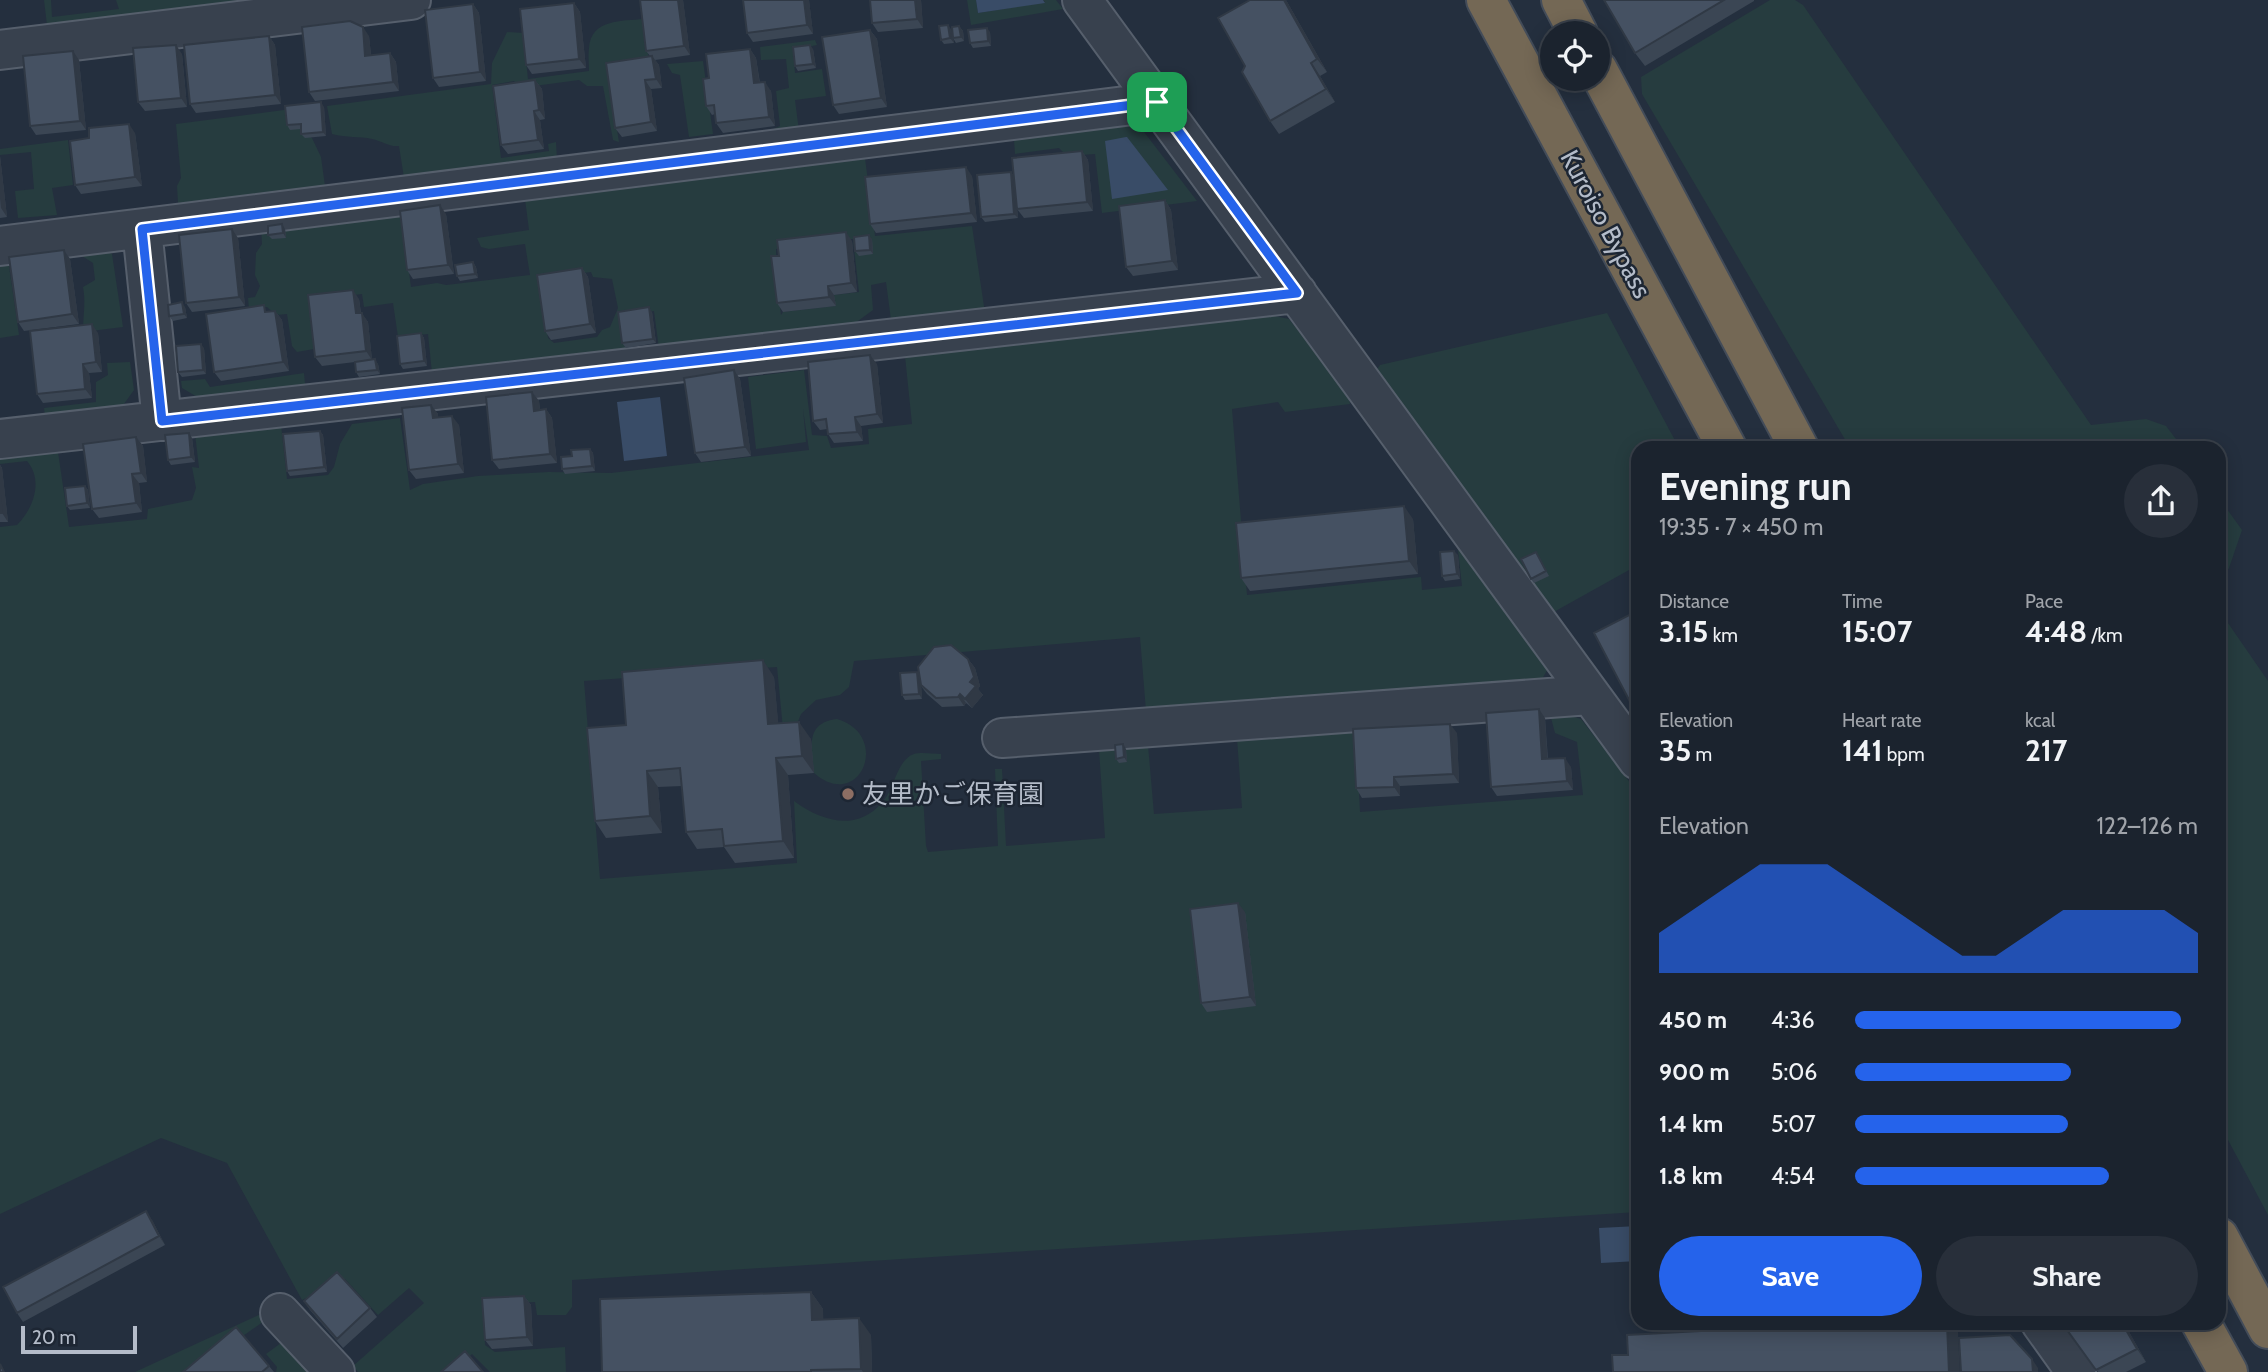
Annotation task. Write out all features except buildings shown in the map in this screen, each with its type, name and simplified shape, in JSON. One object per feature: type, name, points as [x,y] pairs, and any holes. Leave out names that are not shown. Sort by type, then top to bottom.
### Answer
[{"type":"highway","name":"Kuroiso Bypass","points":[[1486,0],[1723,441]]},
{"type":"highway","points":[[1561,0],[1572,21]]},
{"type":"highway","points":[[1609,91],[1795,441]]},
{"type":"highway","points":[[2226,1250],[2268,1329]]},
{"type":"highway","points":[[2205,1330],[2228,1372]]},
{"type":"street","points":[[0,50],[411,0]]},
{"type":"street","points":[[1082,0],[1631,751]]},
{"type":"street","points":[[0,246],[1157,102]]},
{"type":"street","points":[[142,229],[162,421]]},
{"type":"street","points":[[0,439],[1297,293]]},
{"type":"street","points":[[1002,738],[1590,695]]},
{"type":"street","points":[[280,1313],[335,1372]]},
{"type":"street","points":[[2046,1330],[2076,1372]]},
{"type":"green space","points":[[44,0],[51,0],[52,17],[119,9],[116,0],[248,0],[47,25]]},
{"type":"green space","points":[[967,0],[976,0],[978,13],[1045,2],[1043,0],[1056,0],[1063,9],[971,25]]},
{"type":"green space","points":[[1770,0],[1795,0],[1803,5],[2091,425],[2146,419],[2166,426],[2178,441],[1846,441],[1642,94],[1641,77]]},
{"type":"green space","points":[[644,19],[649,63],[607,69],[619,142],[613,140],[603,86],[587,86],[579,80],[519,88],[514,81],[492,85],[501,158],[549,151],[548,144],[556,142],[557,161],[404,178],[399,146],[367,138],[332,134],[327,106],[491,84],[492,63],[507,32],[523,33],[528,79],[589,71],[589,48],[595,32],[609,23]]},
{"type":"green space","points":[[815,40],[817,45],[793,50],[795,73],[822,69],[826,96],[795,100],[799,131],[772,136],[771,130],[780,126],[776,91],[789,88],[786,59],[761,60],[760,47]]},
{"type":"green space","points":[[703,61],[713,134],[689,137],[680,75],[672,73],[667,64]]},
{"type":"green space","points":[[288,110],[312,138],[321,157],[325,186],[178,203],[177,186],[181,178],[176,124]]},
{"type":"green space","points":[[1123,124],[1141,128],[1197,201],[1102,213],[1095,154],[1067,156],[1059,148],[1015,154],[1014,139]]},
{"type":"green space","points":[[68,140],[73,185],[52,188],[57,215],[18,218],[15,191],[34,189],[31,152],[0,155],[0,149]]},
{"type":"green space","points":[[865,158],[875,236],[972,226],[985,313],[891,320],[886,282],[871,285],[873,310],[851,326],[659,349],[654,311],[621,317],[626,350],[432,373],[428,334],[398,337],[393,303],[364,307],[362,294],[310,301],[314,349],[297,352],[292,346],[287,314],[276,315],[267,307],[249,310],[248,298],[255,297],[260,286],[255,275],[256,253],[262,244],[261,226],[401,210],[411,287],[437,283],[446,285],[530,275],[525,244],[489,249],[481,247],[477,238],[529,230],[525,199]],"holes":[[[853,239],[859,292],[834,295],[835,306],[783,312],[781,315],[776,249]],[[591,272],[593,277],[612,279],[618,308],[610,327],[602,330],[597,337],[554,343],[548,338],[540,279]]]},
{"type":"green space","points":[[97,246],[112,254],[123,327],[83,332],[83,287],[95,280],[93,263],[82,256],[21,265]]},
{"type":"green space","points":[[8,259],[19,335],[0,338],[0,260]]},
{"type":"green space","points":[[1607,313],[1675,441],[1631,441],[1631,569],[1552,613],[1375,372],[1380,365]]},
{"type":"green space","points":[[1270,315],[1289,319],[1349,397],[1350,404],[1285,412],[1278,402],[1232,409],[1247,595],[1421,577],[1422,590],[1462,586],[1458,550],[1465,548],[1549,667],[1542,679],[1146,711],[1140,637],[854,661],[849,687],[840,695],[816,700],[801,714],[795,729],[783,729],[777,667],[584,681],[600,879],[797,863],[794,801],[831,819],[844,821],[868,815],[888,794],[905,761],[917,753],[941,754],[941,759],[921,761],[928,852],[998,846],[995,769],[1002,769],[1006,846],[1105,838],[1099,749],[1148,745],[1154,814],[1242,808],[1237,738],[1356,732],[1360,812],[1583,795],[1577,742],[1555,733],[1550,714],[1562,713],[1581,719],[1631,784],[1631,1212],[572,1280],[572,1307],[566,1315],[537,1315],[535,1302],[487,1304],[484,1312],[485,1345],[495,1352],[565,1347],[566,1372],[490,1372],[472,1354],[452,1372],[358,1372],[353,1366],[424,1303],[409,1288],[378,1315],[345,1279],[302,1300],[227,1163],[161,1138],[0,1214],[0,527],[17,525],[32,503],[36,486],[35,477],[27,461],[0,464],[0,459],[58,452],[69,527],[147,519],[148,509],[192,500],[196,488],[192,467],[199,468],[195,434],[281,425],[287,479],[328,475],[334,467],[340,444],[352,424],[400,418],[410,490],[423,484],[478,476],[549,472],[611,473],[809,450],[803,409],[806,442],[756,449],[748,377],[804,370],[812,435],[827,436],[831,448],[869,444],[868,429],[912,424],[905,356]]},
{"type":"green space","points":[[130,362],[134,390],[121,408],[45,416],[44,408],[96,402],[96,382],[108,375],[107,363]]},
{"type":"green space","points":[[304,373],[305,384],[199,398],[182,388],[181,381],[205,379],[210,387]]},
{"type":"green space","points":[[2226,508],[2242,530],[2226,572]]},
{"type":"green space","points":[[2226,620],[2268,681],[2268,1215],[2226,1136]]},
{"type":"green space","points":[[837,719],[854,728],[863,740],[866,754],[863,767],[856,778],[845,784],[830,783],[814,773],[812,738],[819,726],[826,721]]},
{"type":"green space","points":[[263,1313],[267,1319],[192,1372],[135,1372]]},
{"type":"green space","points":[[285,1340],[312,1372],[276,1372],[277,1367],[266,1354]]},
{"type":"water","points":[[976,0],[1043,0],[1045,3],[978,13]]},
{"type":"water","points":[[1127,137],[1168,190],[1112,199],[1105,141]]},
{"type":"water","points":[[660,397],[667,456],[624,461],[617,402]]},
{"type":"water","points":[[1631,1226],[1631,1261],[1601,1263],[1599,1228]]},
{"type":"place","name":"友里かご保育園","points":[[848,794]]},
{"type":"route","points":[[1157,102],[1297,293],[162,421],[142,229],[1157,102]]}]
